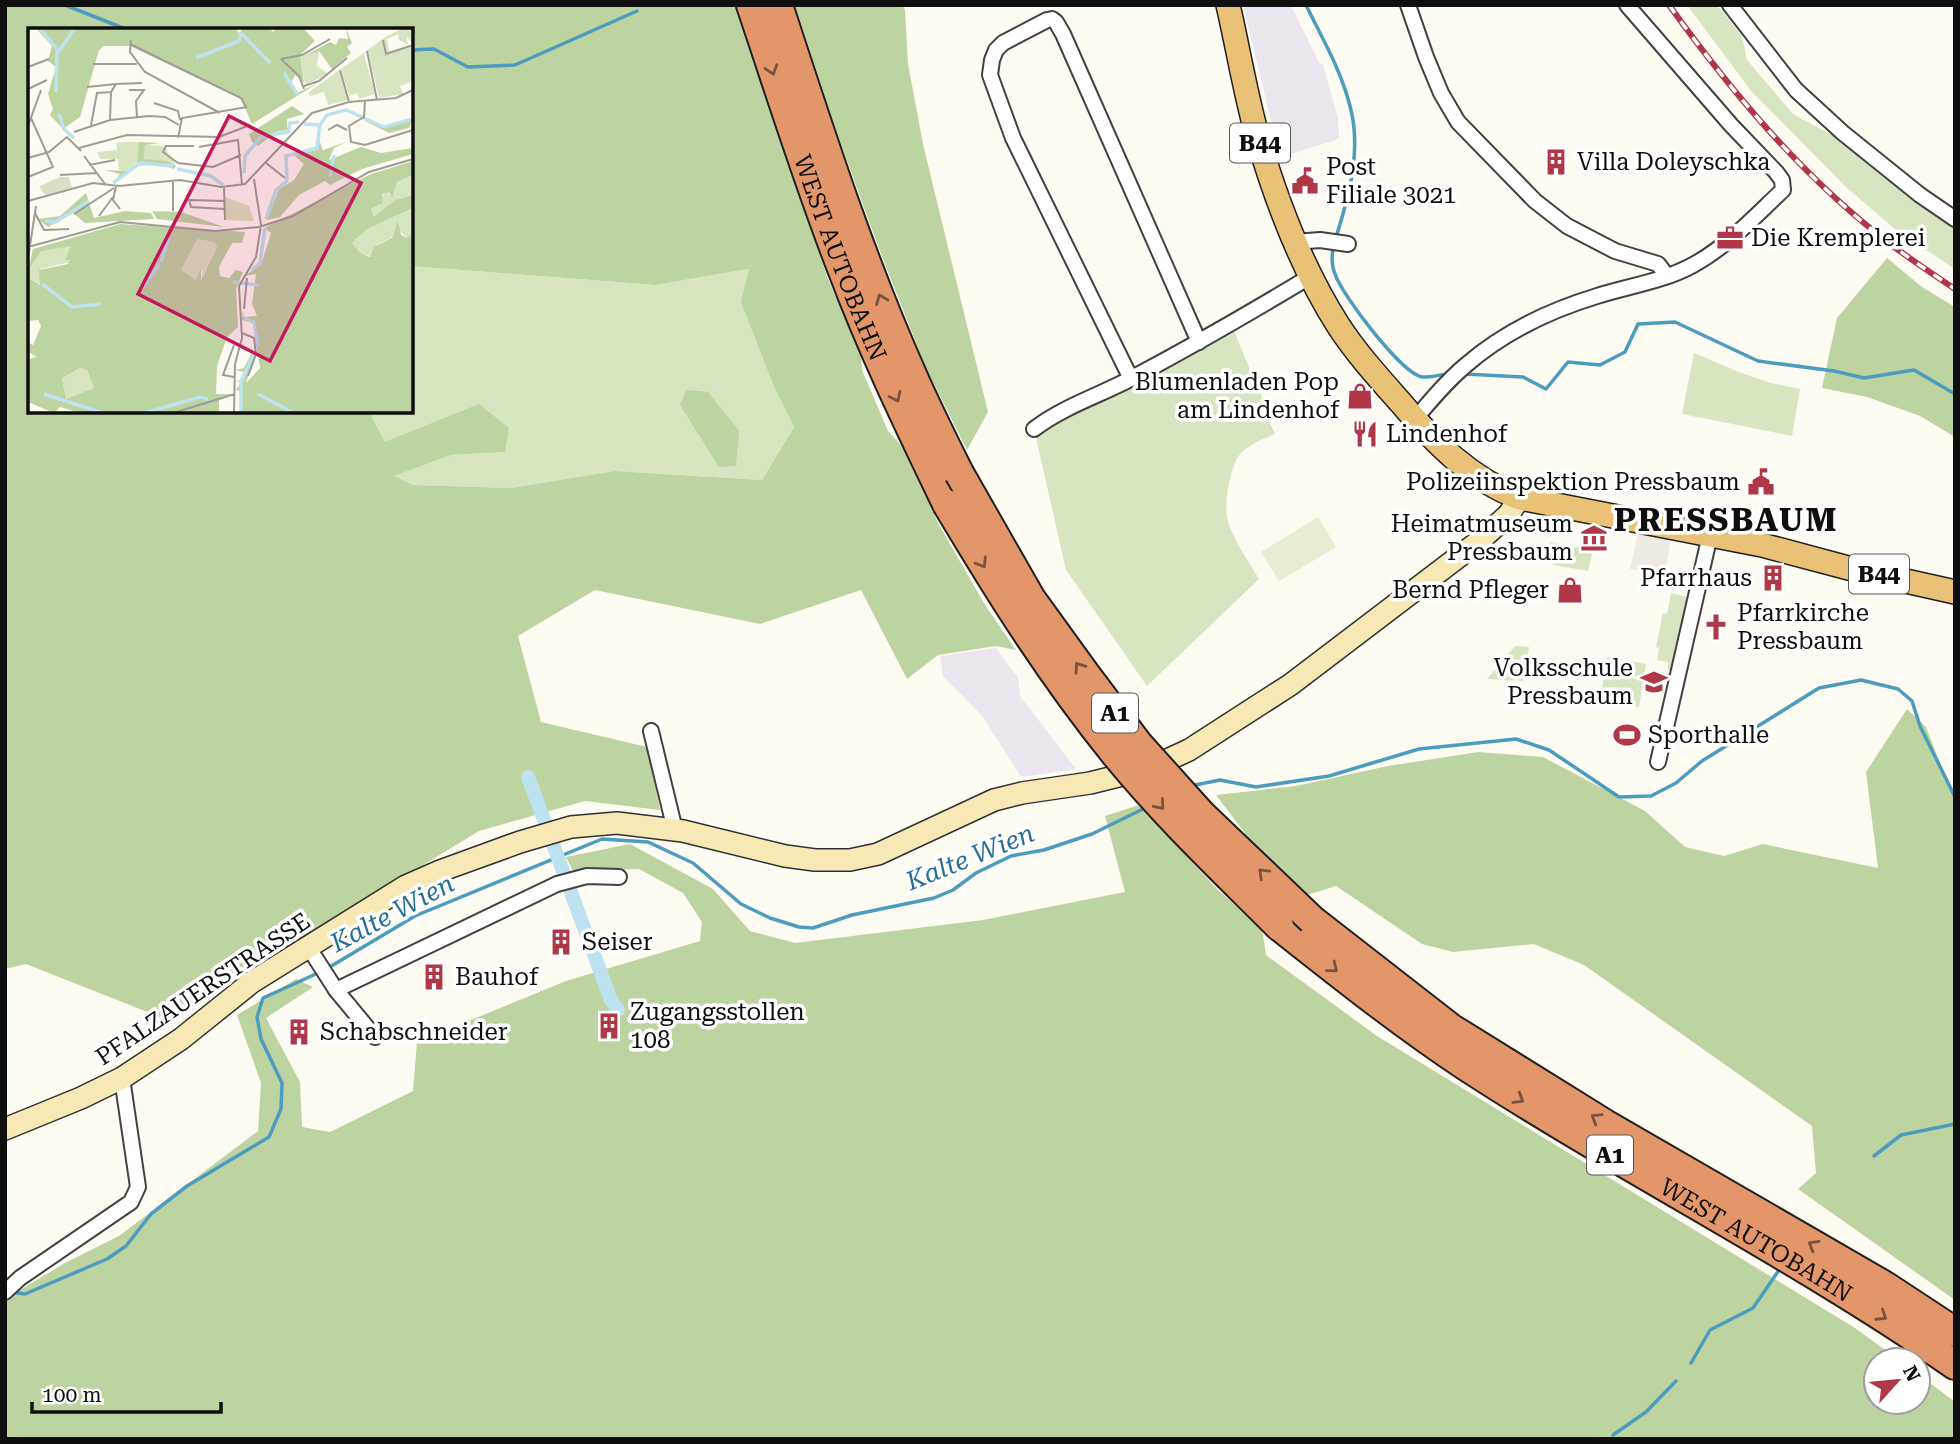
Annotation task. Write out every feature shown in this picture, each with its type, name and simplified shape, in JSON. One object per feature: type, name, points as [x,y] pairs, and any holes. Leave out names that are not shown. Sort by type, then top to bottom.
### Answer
[{"type":"highway","name":"WEST AUTOBAHN","points":[[751,5],[843,272],[890,385],[947,504],[1009,609],[1066,690],[1118,757],[1181,829],[1279,926],[1370,998],[1464,1065],[1589,1143],[1868,1307],[1955,1365]]},
{"type":"highway","name":"WEST AUTOBAHN","points":[[778,5],[865,259],[913,376],[959,473],[1031,599],[1138,744],[1201,814],[1312,920],[1452,1030],[1605,1124],[1885,1286],[1955,1332]]},
{"type":"main road","name":"B44","points":[[1228,5],[1257,134],[1295,242],[1311,276],[1338,324],[1360,355],[1433,440],[1475,475],[1497,489],[1520,498],[1762,545],[1955,592]]},
{"type":"street","points":[[1408,5],[1441,93],[1458,121],[1535,201],[1567,226],[1615,251],[1658,264],[1667,276]]},
{"type":"street","points":[[1415,419],[1445,384],[1467,364],[1517,330],[1553,312],[1597,296],[1667,276],[1712,254],[1783,190],[1782,180],[1776,172],[1706,97],[1627,5]]},
{"type":"street","points":[[1730,5],[1796,90],[1843,133],[1920,195],[1955,219]]},
{"type":"street","points":[[1130,379],[1013,138],[990,75],[996,50],[1003,43],[1047,20],[1056,22],[1199,342]]},
{"type":"street","points":[[1295,242],[1320,240],[1348,244]]},
{"type":"street","points":[[1034,429],[1051,416],[1130,379],[1199,342],[1311,276]]},
{"type":"street","name":"PFALZAUERSTRASSE","points":[[5,1129],[122,1078],[181,1040],[252,982],[313,955],[406,886],[520,842],[571,827],[617,823],[675,830],[785,856],[815,860],[850,860],[878,854],[994,800],[1090,783],[1150,768],[1189,750],[1290,685],[1478,542],[1508,515],[1520,498]]},
{"type":"street","points":[[1658,762],[1710,535]]},
{"type":"street","points":[[651,731],[675,830]]},
{"type":"street","points":[[334,987],[557,884],[587,876],[619,877]]},
{"type":"street","points":[[313,955],[334,987],[374,1037]]},
{"type":"street","points":[[5,1292],[20,1278],[131,1202],[138,1187],[122,1078]]},
{"type":"shaded area","points":[[1243,5],[1291,5],[1319,63],[1323,65],[1338,118],[1339,137],[1336,140],[1290,154],[1279,154]]},
{"type":"shaded area","points":[[1640,526],[1672,532],[1665,576],[1630,569]]},
{"type":"shaded area","points":[[996,648],[1018,678],[1020,696],[1076,769],[1021,777],[983,717],[943,676],[940,656]]},
{"type":"green space","points":[[5,5],[735,5],[828,279],[861,354],[862,370],[888,431],[902,446],[938,523],[985,605],[1016,650],[996,646],[938,655],[907,679],[861,590],[760,624],[595,590],[518,636],[541,722],[647,747],[660,810],[585,801],[479,831],[295,943],[160,1017],[26,964],[5,969]]},
{"type":"green space","points":[[795,5],[902,5],[905,10],[908,64],[923,144],[988,412],[967,450],[926,368],[881,254],[838,136]]},
{"type":"green space","points":[[1687,5],[1715,5],[1742,36],[1747,60],[1793,114],[1837,138],[1914,201],[1954,226],[1955,269],[1896,230],[1847,188],[1752,92]]},
{"type":"green space","points":[[1887,258],[1922,287],[1955,307],[1955,437],[1920,416],[1867,397],[1822,388],[1837,318]]},
{"type":"green space","points":[[413,266],[655,285],[750,269],[775,389],[794,427],[762,480],[615,471],[511,488],[413,485],[393,476],[451,455],[505,452],[384,442],[372,418],[373,413],[413,413]]},
{"type":"green space","points":[[1231,324],[1275,434],[1250,446],[1238,457],[1232,471],[1227,498],[1227,515],[1231,529],[1259,579],[1147,686],[1066,570],[1034,429]]},
{"type":"green space","points":[[1694,353],[1771,383],[1800,389],[1792,436],[1682,414]]},
{"type":"green space","points":[[686,390],[708,392],[739,431],[736,466],[719,467],[680,405]]},
{"type":"green space","points":[[1318,517],[1336,547],[1279,581],[1261,552]]},
{"type":"green space","points":[[1550,542],[1567,545],[1569,549],[1577,547],[1592,554],[1588,571],[1554,565],[1546,558]]},
{"type":"green space","points":[[1671,593],[1692,598],[1675,672],[1668,670],[1668,662],[1657,660],[1659,648],[1656,647],[1663,613],[1667,614]]},
{"type":"green space","points":[[1515,646],[1529,647],[1523,681],[1487,679]]},
{"type":"green space","points":[[1607,657],[1646,664],[1639,707],[1600,701]]},
{"type":"green space","points":[[1907,709],[1926,727],[1955,802],[1955,1300],[1798,1189],[1816,1173],[1812,1126],[1584,965],[1534,944],[1453,952],[1422,944],[1336,886],[1304,896],[1260,853],[1216,795],[1296,786],[1388,766],[1478,752],[1543,757],[1645,811],[1685,847],[1724,856],[1763,844],[1878,868],[1866,772]]},
{"type":"green space","points":[[1139,805],[1217,889],[1262,929],[1266,955],[1377,1036],[1855,1328],[1880,1346],[1862,1346],[1862,1416],[1932,1416],[1932,1385],[1955,1402],[1955,1439],[5,1439],[5,1299],[65,1263],[119,1236],[258,1131],[261,1083],[237,1015],[296,979],[313,987],[266,1018],[300,1082],[302,1127],[330,1132],[413,1091],[417,1042],[566,981],[700,941],[702,922],[683,893],[639,869],[573,871],[566,857],[630,844],[713,889],[750,931],[795,943],[983,920],[1125,892],[1105,816]]},
{"type":"waterway","points":[[65,5],[123,28]]},
{"type":"waterway","points":[[1306,5],[1342,80],[1350,106],[1355,139],[1352,173],[1335,240]]},
{"type":"waterway","points":[[413,50],[434,49],[468,67],[515,65],[637,11]]},
{"type":"waterway","points":[[1333,247],[1333,267],[1340,284],[1360,315],[1387,348],[1422,377],[1450,374]]},
{"type":"waterway","points":[[1464,374],[1523,377],[1546,389],[1568,362],[1600,365],[1625,352],[1638,324],[1675,322],[1758,361],[1834,371],[1864,378],[1914,370],[1955,394]]},
{"type":"waterway","name":"Kalte Wien","points":[[1190,786],[1220,780],[1256,787],[1329,776],[1419,749],[1516,739],[1549,750],[1619,797],[1651,796],[1676,783],[1702,761],[1819,688],[1861,680],[1898,689],[1912,701],[1920,726],[1955,797]]},
{"type":"waterway","points":[[528,777],[611,1000],[618,1010]]},
{"type":"waterway","name":"Kalte Wien","points":[[328,968],[415,916],[602,839],[648,842],[693,863],[741,904],[770,918],[799,927],[813,928],[852,915],[934,898],[1011,856],[1044,850],[1092,834],[1145,808]]},
{"type":"waterway","name":"Kalte Wien","points":[[10,1292],[25,1294],[107,1259],[126,1246],[151,1214],[187,1186],[269,1137],[281,1109],[282,1083],[261,1039],[257,1017],[263,998],[318,973]]},
{"type":"waterway","points":[[1874,1156],[1901,1135],[1955,1124]]},
{"type":"waterway","points":[[1691,1363],[1710,1330],[1753,1308],[1779,1270]]},
{"type":"waterway","points":[[1613,1435],[1646,1412],[1676,1381]]},
{"type":"railway","points":[[1669,5],[1745,103],[1800,164],[1861,220],[1901,252],[1955,289]]},
{"type":"place","name":"Villa Doleyschka","points":[[1556,162]]},
{"type":"place","name":"Post Filiale 3021","points":[[1305,181]]},
{"type":"place","name":"Die Kremplerei","points":[[1730,238]]},
{"type":"place","name":"Blumenladen Pop am Lindenhof","points":[[1360,396]]},
{"type":"place","name":"Lindenhof","points":[[1365,434]]},
{"type":"place","name":"Polizeiinspektion Pressbaum","points":[[1761,482]]},
{"type":"place","name":"Heimatmuseum Pressbaum","points":[[1594,538]]},
{"type":"place","name":"Pfarrhaus","points":[[1773,578]]},
{"type":"place","name":"Bernd Pfleger","points":[[1570,590]]},
{"type":"place","name":"Pfarrkirche Pressbaum","points":[[1716,627]]},
{"type":"place","name":"Volksschule Pressbaum","points":[[1654,682]]},
{"type":"place","name":"Sporthalle","points":[[1627,735]]},
{"type":"place","name":"Seiser","points":[[561,942]]},
{"type":"place","name":"Bauhof","points":[[434,977]]},
{"type":"place","name":"Zugangsstollen 108","points":[[609,1026]]},
{"type":"place","name":"Schabschneider","points":[[299,1032]]},
{"type":"district","name":"PRESSBAUM","points":[[1726,520]]}]
